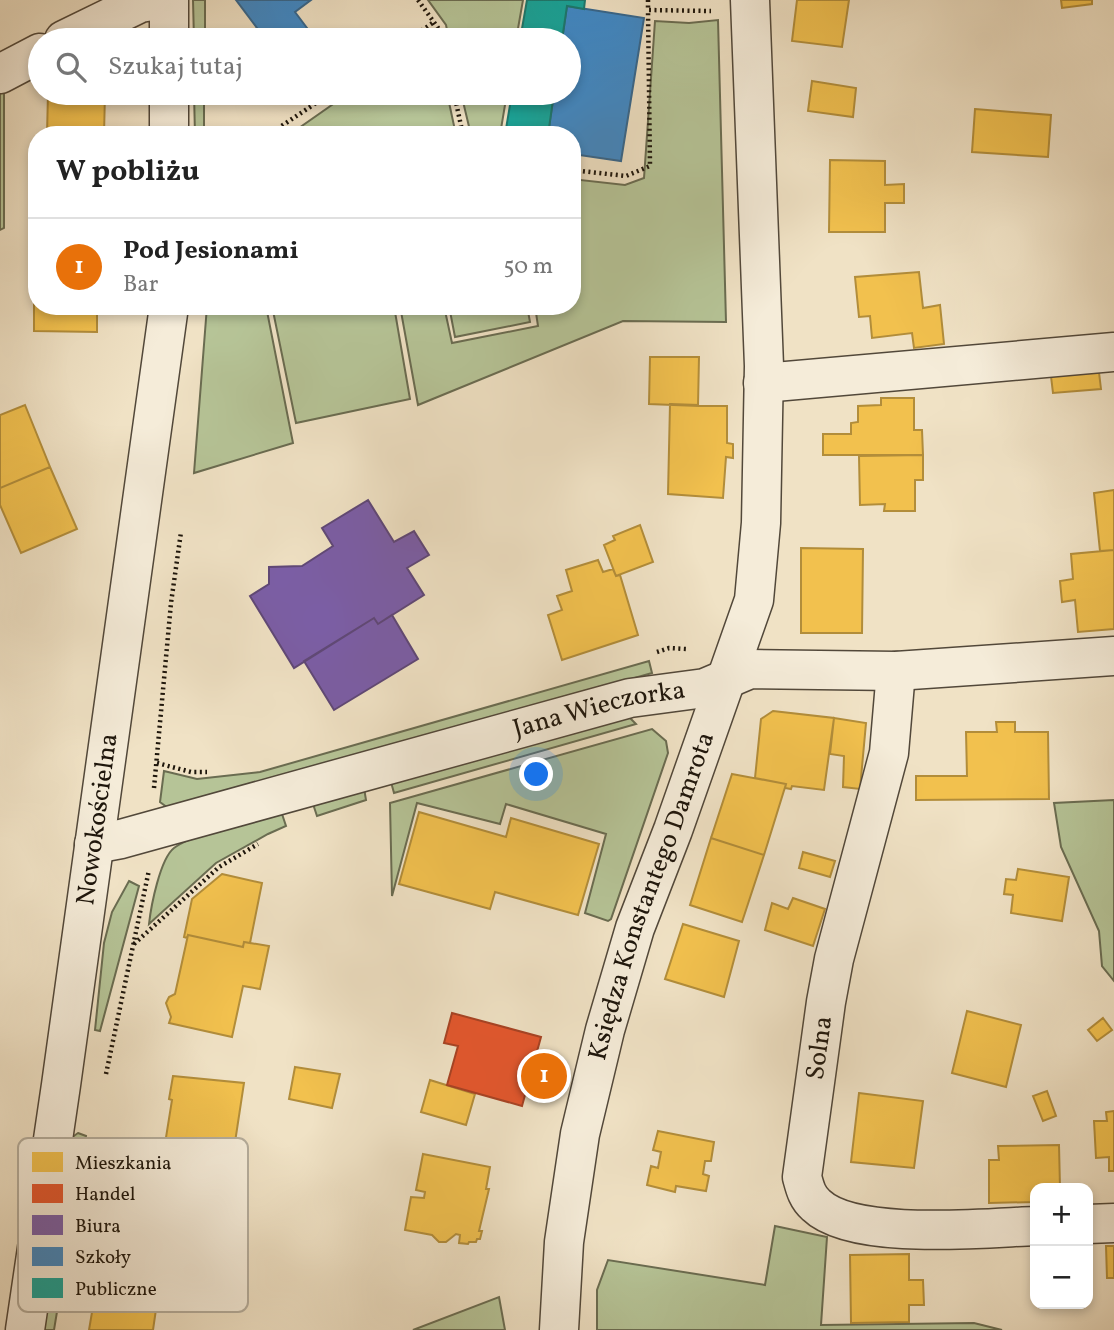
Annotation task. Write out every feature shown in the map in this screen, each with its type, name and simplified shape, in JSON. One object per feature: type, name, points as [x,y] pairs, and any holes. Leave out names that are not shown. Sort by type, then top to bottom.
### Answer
[{"type":"street","points":[[89,28],[140,3],[158,0]]},
{"type":"street","points":[[169,0],[169,28]]},
{"type":"street","name":"Księdza Konstantego Damrota","points":[[559,1330],[564,1242],[580,1134],[606,1030],[635,928],[673,830],[754,600],[761,523],[763,383],[750,0]]},
{"type":"street","points":[[0,74],[28,59]]},
{"type":"street","points":[[169,105],[169,126]]},
{"type":"street","name":"Nowokościelna","points":[[52,1138],[168,315]]},
{"type":"street","points":[[763,383],[1114,352]]},
{"type":"street","name":"Jana Wieczorka","points":[[94,844],[121,839],[630,698],[705,688],[750,669],[896,671],[1114,656]]},
{"type":"street","name":"Solna","points":[[896,671],[889,753],[834,959],[826,1002],[802,1177],[806,1192],[816,1206],[830,1215],[861,1224],[892,1229],[1030,1226]]},
{"type":"street","points":[[1093,1224],[1114,1223]]},
{"type":"street","name":"Nowokościelna","points":[[25,1330],[28,1312]]},
{"type":"path","points":[[418,0],[439,28]]},
{"type":"path","points":[[581,171],[626,176],[650,166],[648,10]]},
{"type":"path","points":[[426,28],[435,22]]},
{"type":"path","points":[[282,126],[313,105]]},
{"type":"path","points":[[457,105],[462,126]]},
{"type":"path","points":[[134,944],[219,867],[268,838]]},
{"type":"green space","points":[[193,0],[205,0],[205,28],[194,28]]},
{"type":"green space","points":[[428,0],[523,0],[518,28],[447,28]]},
{"type":"green space","points":[[718,20],[726,322],[623,321],[418,405],[402,315],[446,315],[452,343],[538,326],[536,315],[581,315],[581,180],[625,185],[644,178],[655,21],[689,23]]},
{"type":"green space","points":[[4,87],[4,228],[0,230],[0,88]]},
{"type":"green space","points":[[194,105],[204,105],[204,126],[195,126]]},
{"type":"green space","points":[[332,105],[450,105],[454,126],[302,126]]},
{"type":"green space","points":[[464,105],[505,105],[502,126],[469,126]]},
{"type":"green space","points":[[206,315],[268,315],[293,443],[194,473]]},
{"type":"green space","points":[[274,315],[396,315],[410,399],[296,423]]},
{"type":"green space","points":[[451,315],[529,315],[530,322],[455,337]]},
{"type":"green space","points":[[649,661],[652,673],[178,808],[168,808],[160,802],[164,771],[197,779],[260,772]]},
{"type":"green space","points":[[629,717],[636,724],[394,793],[391,782]]},
{"type":"green space","points":[[652,729],[666,741],[668,753],[611,919],[608,921],[585,913],[606,834],[506,804],[500,824],[417,803],[392,896],[390,803]]},
{"type":"green space","points":[[364,788],[366,800],[317,816],[313,804]]},
{"type":"green space","points":[[1114,800],[1114,981],[1102,966],[1099,931],[1061,847],[1054,803]]},
{"type":"green space","points":[[281,811],[286,826],[216,863],[149,924],[160,872],[174,848],[209,832]]},
{"type":"green space","points":[[129,881],[139,886],[100,1031],[95,1030],[104,943],[112,912]]},
{"type":"green space","points":[[78,1133],[86,1136],[86,1138],[71,1138]]},
{"type":"green space","points":[[775,1226],[827,1237],[821,1325],[974,1323],[1002,1330],[597,1330],[597,1290],[608,1260],[765,1285]]},
{"type":"green space","points":[[499,1297],[505,1330],[413,1330]]},
{"type":"green space","points":[[45,1312],[57,1312],[54,1330],[42,1330]]},
{"type":"building: Mieszkania","points":[[797,0],[849,0],[842,47],[792,41]]},
{"type":"building: Mieszkania","points":[[1061,0],[1092,0],[1092,4],[1062,8]]},
{"type":"building: Mieszkania","points":[[812,81],[856,88],[853,117],[808,111]]},
{"type":"building: Mieszkania","points":[[48,105],[105,105],[104,126],[47,126]]},
{"type":"building: Mieszkania","points":[[975,109],[1051,115],[1048,157],[972,152]]},
{"type":"building: Mieszkania","points":[[830,160],[885,161],[885,185],[904,184],[904,203],[885,203],[885,232],[829,232]]},
{"type":"building: Mieszkania","points":[[919,272],[923,308],[940,305],[944,344],[914,348],[912,333],[872,338],[870,316],[859,317],[855,277]]},
{"type":"building: Mieszkania","points":[[34,315],[97,315],[97,332],[34,331]]},
{"type":"building: Mieszkania","points":[[650,357],[699,357],[698,406],[649,404]]},
{"type":"building: Mieszkania","points":[[1098,364],[1101,389],[1053,393],[1050,368]]},
{"type":"building: Mieszkania","points":[[881,398],[914,398],[914,430],[922,430],[923,455],[823,455],[823,434],[851,434],[851,423],[858,422],[858,406],[881,405]]},
{"type":"building: Mieszkania","points":[[670,404],[727,406],[727,443],[733,444],[733,458],[726,457],[723,498],[668,494]]},
{"type":"building: Mieszkania","points":[[25,405],[50,467],[0,488],[0,415]]},
{"type":"building: Mieszkania","points":[[923,455],[923,480],[915,480],[915,511],[884,511],[885,504],[860,505],[859,456]]},
{"type":"building: Mieszkania","points":[[50,467],[77,529],[21,553],[0,505],[0,488]]},
{"type":"building: Mieszkania","points":[[1114,490],[1114,550],[1100,551],[1094,493]]},
{"type":"building: Mieszkania","points":[[640,525],[653,562],[616,576],[604,545],[615,540],[613,536]]},
{"type":"building: Mieszkania","points":[[801,548],[863,549],[862,633],[801,633]]},
{"type":"building: Mieszkania","points":[[1114,550],[1114,629],[1078,632],[1075,600],[1062,602],[1060,581],[1073,579],[1071,554]]},
{"type":"building: Mieszkania","points":[[598,560],[603,572],[613,569],[616,576],[620,575],[638,635],[562,660],[548,615],[562,610],[557,596],[572,591],[566,570]]},
{"type":"building: Mieszkania","points":[[773,711],[834,718],[824,790],[792,786],[791,789],[785,788],[786,784],[755,778],[761,719]]},
{"type":"building: Mieszkania","points":[[834,718],[866,723],[860,789],[843,787],[844,756],[830,754]]},
{"type":"building: Mieszkania","points":[[996,722],[1015,722],[1015,732],[1048,732],[1049,799],[916,800],[916,776],[967,776],[966,732],[997,732]]},
{"type":"building: Mieszkania","points":[[732,774],[786,784],[764,855],[711,838]]},
{"type":"building: Mieszkania","points":[[419,812],[506,837],[511,818],[599,844],[578,915],[495,892],[490,909],[399,884]]},
{"type":"building: Mieszkania","points":[[711,838],[764,855],[742,922],[690,905]]},
{"type":"building: Mieszkania","points":[[803,852],[835,861],[830,877],[799,868]]},
{"type":"building: Mieszkania","points":[[1018,869],[1069,877],[1062,921],[1011,913],[1013,895],[1004,894],[1006,879],[1016,880]]},
{"type":"building: Mieszkania","points":[[222,874],[262,883],[250,943],[244,942],[243,947],[188,935],[187,938],[184,937],[192,899]]},
{"type":"building: Mieszkania","points":[[793,898],[825,909],[813,946],[765,930],[772,903],[788,909]]},
{"type":"building: Mieszkania","points":[[683,924],[739,941],[724,997],[665,979]]},
{"type":"building: Mieszkania","points":[[188,935],[243,947],[244,942],[269,946],[260,989],[243,986],[232,1037],[169,1023],[171,1017],[166,1003],[169,997],[175,994]]},
{"type":"building: Mieszkania","points":[[967,1011],[1021,1025],[1006,1087],[952,1073]]},
{"type":"building: Mieszkania","points":[[1103,1018],[1112,1030],[1097,1041],[1088,1030]]},
{"type":"building: Mieszkania","points":[[295,1067],[340,1074],[332,1108],[289,1099]]},
{"type":"building: Mieszkania","points":[[173,1076],[244,1083],[236,1138],[166,1138],[172,1100],[169,1099]]},
{"type":"building: Mieszkania","points":[[430,1080],[475,1094],[466,1125],[421,1112]]},
{"type":"building: Mieszkania","points":[[1047,1091],[1056,1116],[1043,1121],[1033,1096]]},
{"type":"building: Mieszkania","points":[[859,1093],[923,1101],[914,1168],[851,1162]]},
{"type":"building: Mieszkania","points":[[1114,1111],[1114,1171],[1109,1171],[1109,1157],[1096,1158],[1094,1121],[1107,1121],[1106,1112]]},
{"type":"building: Mieszkania","points":[[658,1131],[714,1142],[711,1161],[705,1161],[703,1174],[709,1176],[706,1191],[676,1186],[675,1192],[647,1185],[651,1166],[658,1168],[661,1152],[653,1150]]},
{"type":"building: Mieszkania","points":[[1059,1145],[1060,1183],[1030,1183],[1030,1202],[989,1203],[989,1160],[999,1160],[998,1146]]},
{"type":"building: Mieszkania","points":[[423,1154],[490,1167],[486,1189],[489,1189],[479,1231],[482,1231],[476,1242],[459,1243],[460,1235],[456,1234],[446,1242],[439,1242],[432,1235],[405,1230],[411,1197],[424,1198],[425,1192],[416,1190]]},
{"type":"building: Mieszkania","points":[[1106,1246],[1114,1246],[1114,1278],[1107,1278]]},
{"type":"building: Mieszkania","points":[[909,1254],[909,1280],[923,1280],[924,1305],[909,1305],[909,1322],[851,1323],[850,1255]]},
{"type":"building: Mieszkania","points":[[92,1312],[156,1312],[153,1330],[89,1330]]},
{"type":"building: Handel","points":[[452,1013],[541,1037],[522,1106],[447,1085],[458,1046],[444,1043]]},
{"type":"building: Biura","points":[[368,500],[394,542],[414,531],[429,555],[407,568],[424,595],[378,624],[374,618],[294,668],[250,596],[269,584],[269,567],[302,566],[333,546],[322,528]]},
{"type":"building: Biura","points":[[392,615],[418,659],[334,710],[304,661],[374,618],[378,624]]},
{"type":"building: Szkoły","points":[[236,0],[311,0],[295,12],[307,28],[257,28]]},
{"type":"building: Szkoły","points":[[567,6],[644,18],[621,161],[581,155],[581,126],[549,126],[552,105],[581,105],[581,28],[564,28]]},
{"type":"building: Publiczne","points":[[527,0],[585,0],[584,9],[567,6],[564,28],[522,28]]},
{"type":"building: Publiczne","points":[[510,105],[552,105],[549,126],[506,126]]},
{"type":"place","name":"Pod Jesionami","points":[[544,1076]]}]
